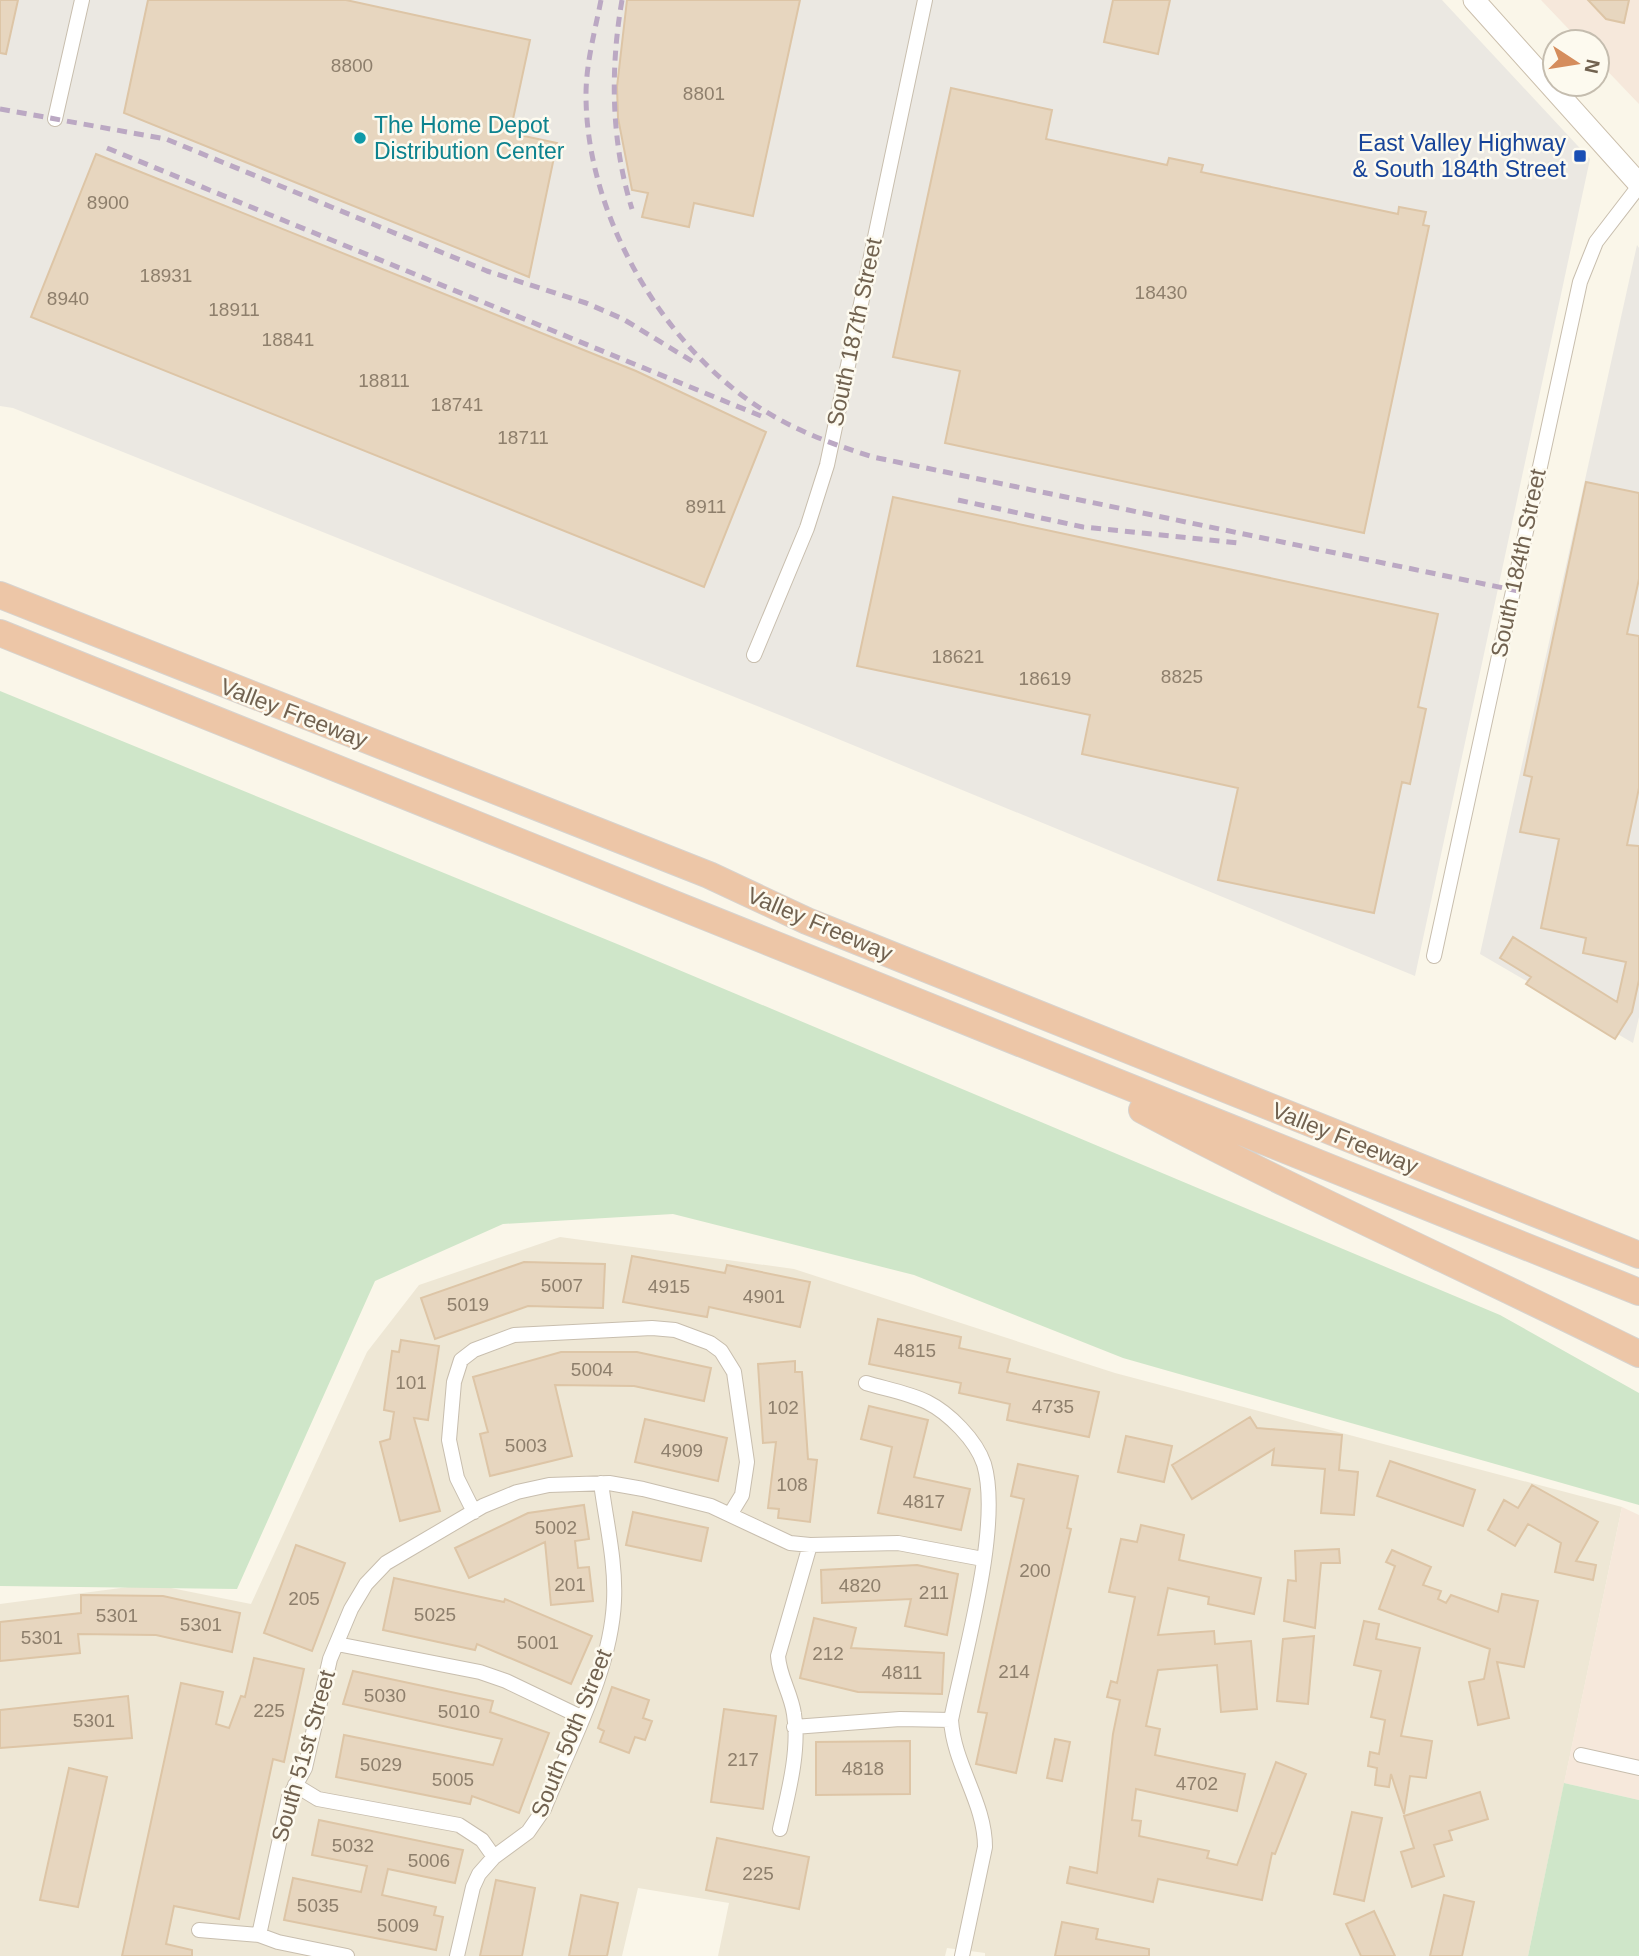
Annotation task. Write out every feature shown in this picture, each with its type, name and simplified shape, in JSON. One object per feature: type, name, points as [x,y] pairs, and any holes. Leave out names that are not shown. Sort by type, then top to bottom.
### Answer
[{"type":"highway","name":"Valley Freeway","points":[[0,595],[709,875],[820,926],[1639,1255]]},
{"type":"highway","points":[[0,633],[1639,1292]]},
{"type":"highway","name":"Valley Freeway","points":[[0,649],[461,831],[1142,1110],[1639,1308]]},
{"type":"highway","points":[[1142,1110],[1256,1171],[1479,1273],[1639,1354]]},
{"type":"main road","points":[[1474,0],[1639,185]]},
{"type":"street","points":[[55,120],[82,0]]},
{"type":"street","name":"South 187th Street","points":[[754,656],[807,528],[827,465],[925,0]]},
{"type":"street","name":"South 184th Street","points":[[1434,956],[1580,282],[1596,242],[1639,185]]},
{"type":"street","points":[[731,1513],[742,1494],[747,1462],[734,1372],[721,1351],[695,1336],[652,1328],[514,1335],[474,1350],[461,1360],[454,1382],[449,1440],[457,1478],[474,1512],[517,1492],[549,1485],[601,1483],[643,1489],[731,1513],[771,1535],[810,1545],[898,1543],[983,1559]]},
{"type":"street","points":[[866,1383],[928,1402],[972,1442],[983,1463],[988,1488],[988,1530],[951,1720],[953,1744],[965,1781],[976,1800],[985,1831],[985,1847],[962,1956]]},
{"type":"street","name":"South 50th Street","points":[[457,1956],[473,1887],[494,1857],[528,1832],[544,1809],[607,1649],[614,1600],[614,1572],[601,1483]]},
{"type":"street","name":"South 51st Street","points":[[259,1935],[284,1817],[295,1785],[305,1768],[337,1644],[366,1584],[386,1563],[474,1512]]},
{"type":"street","points":[[780,1829],[788,1795],[794,1714],[779,1671],[778,1656],[810,1545]]},
{"type":"street","points":[[337,1644],[480,1672],[506,1681],[581,1717]]},
{"type":"street","points":[[794,1727],[900,1719],[951,1720]]},
{"type":"street","points":[[1581,1755],[1639,1768]]},
{"type":"street","points":[[295,1785],[318,1798],[458,1825],[481,1840],[494,1857]]},
{"type":"street","points":[[199,1930],[259,1935],[278,1942],[347,1956]]},
{"type":"shaded area","points":[[0,0],[1442,0],[1590,159],[1415,976],[787,718],[13,408],[0,406]]},
{"type":"shaded area","points":[[1541,0],[1639,0],[1639,104],[1611,75],[1611,28],[1568,28]]},
{"type":"shaded area","points":[[1637,245],[1639,1017],[1633,1043],[1480,954]]},
{"type":"shaded area","points":[[560,1237],[794,1269],[1115,1373],[1622,1507],[1528,1956],[985,1956],[985,1953],[947,1948],[945,1956],[718,1956],[729,1903],[638,1888],[622,1956],[0,1956],[0,1604],[151,1584],[251,1604],[367,1352],[419,1285]]},
{"type":"shaded area","points":[[1622,1507],[1639,1515],[1639,1800],[1564,1783]]},
{"type":"green space","points":[[0,691],[622,946],[1500,1315],[1639,1393],[1639,1505],[1123,1358],[914,1275],[673,1214],[503,1224],[375,1281],[237,1589],[0,1586]]},
{"type":"green space","points":[[1564,1783],[1639,1800],[1639,1956],[1528,1956]]},
{"type":"building","points":[[0,0],[18,0],[6,54],[0,53]]},
{"type":"building","name":"The Home Depot Distribution Center","points":[[148,0],[346,0],[530,40],[510,133],[557,143],[529,277],[124,113]]},
{"type":"building","points":[[627,0],[800,0],[753,216],[694,203],[689,227],[642,217],[648,193],[632,190],[618,118],[617,87]]},
{"type":"building","points":[[1113,0],[1170,0],[1158,54],[1104,42]]},
{"type":"building","points":[[1588,0],[1629,0],[1624,23],[1606,19]]},
{"type":"building","points":[[951,88],[1052,110],[1046,139],[1167,165],[1169,158],[1203,165],[1201,172],[1398,214],[1399,207],[1426,212],[1423,225],[1429,226],[1364,533],[945,443],[960,371],[893,357]]},
{"type":"building","points":[[96,154],[636,371],[766,432],[704,587],[31,317]]},
{"type":"building","points":[[1586,482],[1639,493],[1639,579],[1627,634],[1639,636],[1639,788],[1627,845],[1639,846],[1639,980],[1632,1012],[1615,1039],[1526,984],[1531,977],[1500,958],[1513,937],[1617,1002],[1626,962],[1583,953],[1586,938],[1541,928],[1559,839],[1520,832],[1532,777],[1524,775]]},
{"type":"building","points":[[893,497],[1438,614],[1418,707],[1426,709],[1410,784],[1402,782],[1374,913],[1218,880],[1238,788],[1082,754],[1090,715],[857,666]]},
{"type":"building","points":[[632,1256],[725,1273],[727,1265],[810,1282],[800,1327],[709,1307],[707,1317],[623,1302]]},
{"type":"building","points":[[524,1262],[605,1264],[603,1308],[528,1306],[435,1339],[421,1298]]},
{"type":"building","points":[[878,1319],[961,1337],[959,1348],[1010,1359],[1007,1372],[1099,1392],[1089,1437],[1007,1420],[1010,1404],[959,1393],[961,1383],[869,1364]]},
{"type":"building","points":[[401,1340],[439,1346],[428,1420],[414,1418],[440,1511],[400,1521],[380,1442],[390,1439],[394,1412],[384,1410],[392,1351],[399,1352]]},
{"type":"building","points":[[561,1352],[637,1352],[711,1368],[704,1401],[634,1386],[555,1385],[572,1456],[490,1476],[480,1434],[488,1432],[473,1377]]},
{"type":"building","points":[[795,1361],[795,1372],[802,1372],[808,1459],[817,1460],[810,1522],[778,1518],[779,1509],[768,1508],[776,1442],[763,1443],[758,1364]]},
{"type":"building","points":[[869,1406],[928,1420],[914,1477],[970,1489],[961,1530],[878,1513],[892,1447],[861,1439]]},
{"type":"building","points":[[1250,1417],[1257,1428],[1342,1435],[1339,1470],[1358,1472],[1354,1515],[1321,1513],[1325,1469],[1272,1465],[1274,1449],[1192,1499],[1172,1465]]},
{"type":"building","points":[[645,1419],[727,1438],[718,1481],[635,1462]]},
{"type":"building","points":[[1126,1436],[1172,1446],[1164,1482],[1118,1472]]},
{"type":"building","points":[[1390,1461],[1475,1490],[1463,1526],[1377,1496]]},
{"type":"building","points":[[1018,1464],[1078,1476],[1067,1528],[1071,1529],[1016,1773],[976,1764],[987,1713],[978,1712],[1024,1499],[1011,1496]]},
{"type":"building","points":[[1532,1485],[1598,1522],[1576,1561],[1596,1565],[1593,1580],[1555,1572],[1561,1543],[1528,1524],[1515,1546],[1488,1530],[1504,1500],[1518,1508]]},
{"type":"building","points":[[584,1505],[589,1539],[575,1541],[578,1568],[589,1567],[593,1601],[551,1605],[545,1542],[469,1578],[455,1548],[528,1513]]},
{"type":"building","points":[[633,1512],[708,1528],[701,1561],[626,1545]]},
{"type":"building","points":[[1141,1525],[1184,1535],[1179,1560],[1261,1578],[1254,1614],[1208,1604],[1209,1597],[1168,1588],[1158,1635],[1214,1631],[1215,1644],[1251,1641],[1257,1709],[1221,1712],[1217,1665],[1158,1670],[1146,1726],[1160,1729],[1155,1755],[1245,1774],[1237,1811],[1136,1789],[1132,1820],[1141,1821],[1139,1836],[1209,1851],[1207,1858],[1237,1865],[1276,1762],[1306,1774],[1275,1854],[1272,1853],[1262,1900],[1158,1879],[1153,1902],[1067,1883],[1070,1867],[1097,1873],[1113,1734],[1120,1700],[1107,1697],[1111,1681],[1117,1683],[1135,1597],[1109,1592],[1121,1539],[1137,1542]]},
{"type":"building","points":[[296,1545],[345,1563],[312,1651],[264,1633]]},
{"type":"building","points":[[1339,1549],[1340,1563],[1321,1563],[1315,1628],[1284,1621],[1288,1580],[1296,1581],[1295,1551]]},
{"type":"building","points":[[1392,1550],[1431,1567],[1423,1585],[1441,1591],[1438,1599],[1446,1603],[1451,1595],[1498,1612],[1502,1594],[1538,1601],[1524,1667],[1497,1662],[1509,1718],[1478,1725],[1469,1682],[1484,1679],[1490,1649],[1379,1609],[1395,1566],[1386,1562]]},
{"type":"building","points":[[917,1565],[958,1574],[947,1635],[905,1626],[911,1599],[822,1603],[821,1570]]},
{"type":"building","points":[[394,1578],[504,1602],[505,1599],[592,1636],[571,1684],[477,1644],[475,1650],[383,1630]]},
{"type":"building","points":[[81,1595],[163,1596],[240,1613],[232,1652],[156,1635],[78,1634],[80,1653],[0,1661],[0,1622],[81,1613]]},
{"type":"building","points":[[814,1618],[856,1628],[851,1648],[944,1653],[942,1694],[858,1692],[800,1678]]},
{"type":"building","points":[[1364,1621],[1379,1624],[1376,1639],[1420,1648],[1401,1736],[1432,1741],[1426,1778],[1410,1776],[1404,1814],[1391,1774],[1389,1787],[1375,1785],[1377,1768],[1368,1766],[1370,1752],[1379,1754],[1385,1720],[1371,1717],[1381,1671],[1354,1665]]},
{"type":"building","points":[[1314,1636],[1308,1704],[1277,1701],[1283,1639]]},
{"type":"building","points":[[254,1658],[304,1669],[284,1762],[273,1759],[239,1919],[174,1906],[166,1944],[192,1950],[192,1956],[122,1956],[181,1683],[223,1692],[216,1724],[229,1728],[241,1696],[245,1697]]},
{"type":"building","points":[[353,1671],[493,1701],[490,1712],[549,1733],[519,1813],[472,1796],[470,1804],[336,1777],[344,1735],[493,1765],[502,1739],[343,1704]]},
{"type":"building","points":[[612,1687],[649,1700],[643,1718],[652,1721],[645,1740],[635,1737],[629,1753],[600,1742],[604,1731],[598,1728]]},
{"type":"building","points":[[128,1696],[132,1738],[0,1748],[0,1710]]},
{"type":"building","points":[[724,1709],[776,1716],[763,1809],[711,1802]]},
{"type":"building","points":[[1055,1739],[1070,1742],[1062,1781],[1047,1778]]},
{"type":"building","points":[[910,1741],[910,1794],[816,1795],[816,1742]]},
{"type":"building","points":[[69,1768],[107,1777],[78,1907],[40,1900]]},
{"type":"building","points":[[1480,1792],[1488,1819],[1449,1831],[1452,1840],[1434,1845],[1444,1876],[1412,1887],[1401,1852],[1414,1848],[1404,1816]]},
{"type":"building","points":[[1352,1812],[1382,1818],[1364,1901],[1334,1894]]},
{"type":"building","points":[[319,1820],[463,1850],[455,1883],[388,1869],[382,1895],[436,1907],[434,1915],[443,1917],[436,1950],[284,1920],[293,1878],[361,1892],[367,1866],[312,1855]]},
{"type":"building","points":[[717,1838],[809,1857],[799,1909],[706,1890]]},
{"type":"building","points":[[496,1880],[535,1888],[522,1956],[480,1956]]},
{"type":"building","points":[[581,1895],[618,1903],[607,1956],[569,1956]]},
{"type":"building","points":[[1444,1895],[1474,1902],[1462,1956],[1430,1956]]},
{"type":"building","points":[[1374,1911],[1395,1956],[1361,1956],[1346,1924]]},
{"type":"building","points":[[1062,1922],[1098,1929],[1096,1939],[1149,1949],[1149,1956],[1055,1956]]},
{"type":"railway","points":[[601,0],[589,59],[586,95],[589,139],[599,184],[614,228],[635,270],[660,310],[689,346],[722,379],[757,406],[813,436],[873,457],[1523,592]]},
{"type":"railway","points":[[622,0],[614,79],[616,132],[632,209]]},
{"type":"railway","points":[[0,109],[166,139],[487,271],[586,303],[623,319],[695,363]]},
{"type":"railway","points":[[107,148],[761,416]]},
{"type":"railway","points":[[958,500],[1083,527],[1239,543]]},
{"type":"place","name":"The Home Depot Distribution Center","points":[[360,138]]},
{"type":"place","name":"East Valley Highway & South 184th Street","points":[[1580,156]]}]
